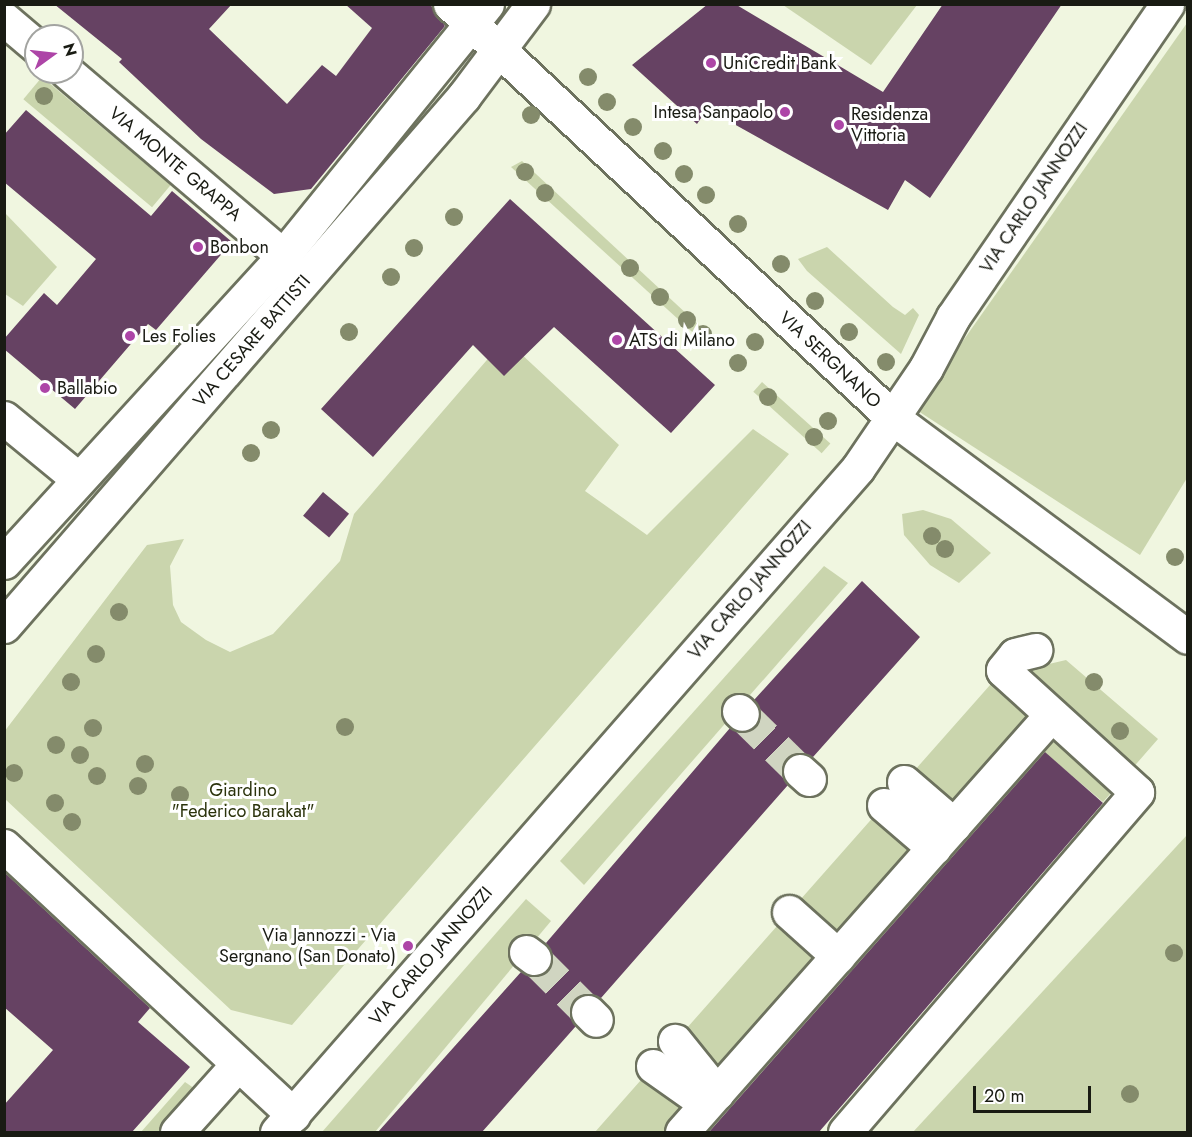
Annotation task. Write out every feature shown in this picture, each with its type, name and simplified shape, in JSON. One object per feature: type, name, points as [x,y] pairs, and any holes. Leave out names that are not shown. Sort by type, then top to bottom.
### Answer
[{"type":"street","name":"VIA CESARE BATTISTI","points":[[4,626],[498,53],[533,4]]},
{"type":"street","name":"VIA CARLO JANNOZZI","points":[[285,1124],[858,468],[893,418],[953,317],[1167,4]]},
{"type":"street","name":"VIA CESARE BATTISTI","points":[[4,562],[77,478],[283,256],[470,11],[498,53]]},
{"type":"street","points":[[4,19],[24,36]]},
{"type":"street","name":"VIA SERGNANO","points":[[498,53],[893,418],[1188,637]]},
{"type":"street","name":"VIA MONTE GRAPPA","points":[[81,84],[283,256]]},
{"type":"street","points":[[4,418],[77,478]]},
{"type":"street","points":[[845,1132],[1137,792],[1003,670],[1016,648]]},
{"type":"street","points":[[682,1132],[1051,715]]},
{"type":"street","points":[[894,793],[944,837]]},
{"type":"street","points":[[4,846],[238,1064],[285,1124]]},
{"type":"street","points":[[789,912],[838,956]]},
{"type":"street","points":[[675,1041],[717,1093]]},
{"type":"street","points":[[177,1132],[238,1064]]},
{"type":"street","points":[[653,1066],[701,1100],[717,1093]]},
{"type":"green space","points":[[783,5],[917,5],[871,65]]},
{"type":"green space","points":[[1187,23],[1187,478],[1140,555],[915,409]]},
{"type":"green space","points":[[36,84],[50,84],[171,185],[152,207],[23,99]]},
{"type":"green space","points":[[522,161],[717,342],[712,350],[511,167]]},
{"type":"green space","points":[[5,213],[57,267],[23,306],[5,294]]},
{"type":"green space","points":[[827,247],[893,307],[905,315],[913,308],[919,315],[901,354],[807,271],[798,259]]},
{"type":"green space","name":"Giardino \"Federico Barakat\"","points":[[505,339],[619,445],[585,491],[647,535],[753,429],[789,454],[292,1025],[231,1010],[5,799],[4,732],[147,545],[184,539],[170,566],[173,605],[181,622],[206,640],[230,652],[273,634],[340,561],[354,514]]},
{"type":"green space","points":[[762,382],[830,444],[822,453],[753,392]]},
{"type":"green space","points":[[923,510],[951,519],[991,553],[959,583],[930,565],[904,535],[902,514]]},
{"type":"green space","points":[[824,566],[848,583],[584,885],[560,861]]},
{"type":"green space","points":[[1066,660],[1158,739],[1103,802],[1045,753],[709,1132],[595,1132],[998,676]]},
{"type":"green space","points":[[1187,835],[1187,1132],[913,1132]]},
{"type":"green space","points":[[526,899],[551,921],[375,1132],[322,1132]]},
{"type":"green space","points":[[185,1082],[201,1093],[166,1132],[141,1132]]},
{"type":"building","points":[[54,4],[232,4],[209,29],[287,104],[322,65],[336,76],[372,28],[345,4],[430,4],[445,26],[311,189],[274,194],[201,139],[119,62],[122,59],[84,28],[84,24],[79,24]]},
{"type":"building","name":"Residenza Vittoria","points":[[708,4],[735,4],[883,92],[943,4],[1062,4],[930,198],[905,180],[888,210],[707,109],[697,124],[632,65]]},
{"type":"building","points":[[26,110],[151,216],[172,191],[232,242],[156,330],[148,324],[75,409],[4,349],[4,339],[44,293],[57,305],[96,259],[4,182],[4,135]]},
{"type":"building","name":"ATS di Milano","points":[[510,199],[715,385],[671,433],[554,327],[504,376],[473,345],[373,457],[321,409]]},
{"type":"building","points":[[323,492],[349,514],[329,538],[303,516]]},
{"type":"building","points":[[862,581],[920,637],[813,757],[795,753],[786,759],[782,776],[788,785],[601,998],[584,994],[574,999],[570,1016],[576,1026],[482,1132],[378,1132],[521,972],[532,977],[549,970],[553,960],[546,943],[730,728],[746,732],[756,727],[760,710],[754,700]]},
{"type":"building","points":[[1045,752],[1103,803],[819,1132],[709,1132]]},
{"type":"building","points":[[4,872],[150,1008],[138,1022],[190,1067],[132,1132],[4,1132],[4,1105],[53,1050],[4,1007]]},
{"type":"tunnel","points":[[742,714],[800,771]]},
{"type":"tunnel","points":[[534,958],[588,1012]]},
{"type":"place","name":"UniCredit Bank","points":[[711,63]]},
{"type":"place","name":"Intesa Sanpaolo","points":[[785,112]]},
{"type":"place","name":"Residenza Vittoria","points":[[839,125]]},
{"type":"place","name":"Bonbon","points":[[198,247]]},
{"type":"place","name":"Les Folies","points":[[130,336]]},
{"type":"place","name":"ATS di Milano","points":[[617,340]]},
{"type":"place","name":"Ballabio","points":[[45,388]]},
{"type":"place","name":"Via Jannozzi - Via Sergnano (San Donato)","points":[[408,946]]}]
